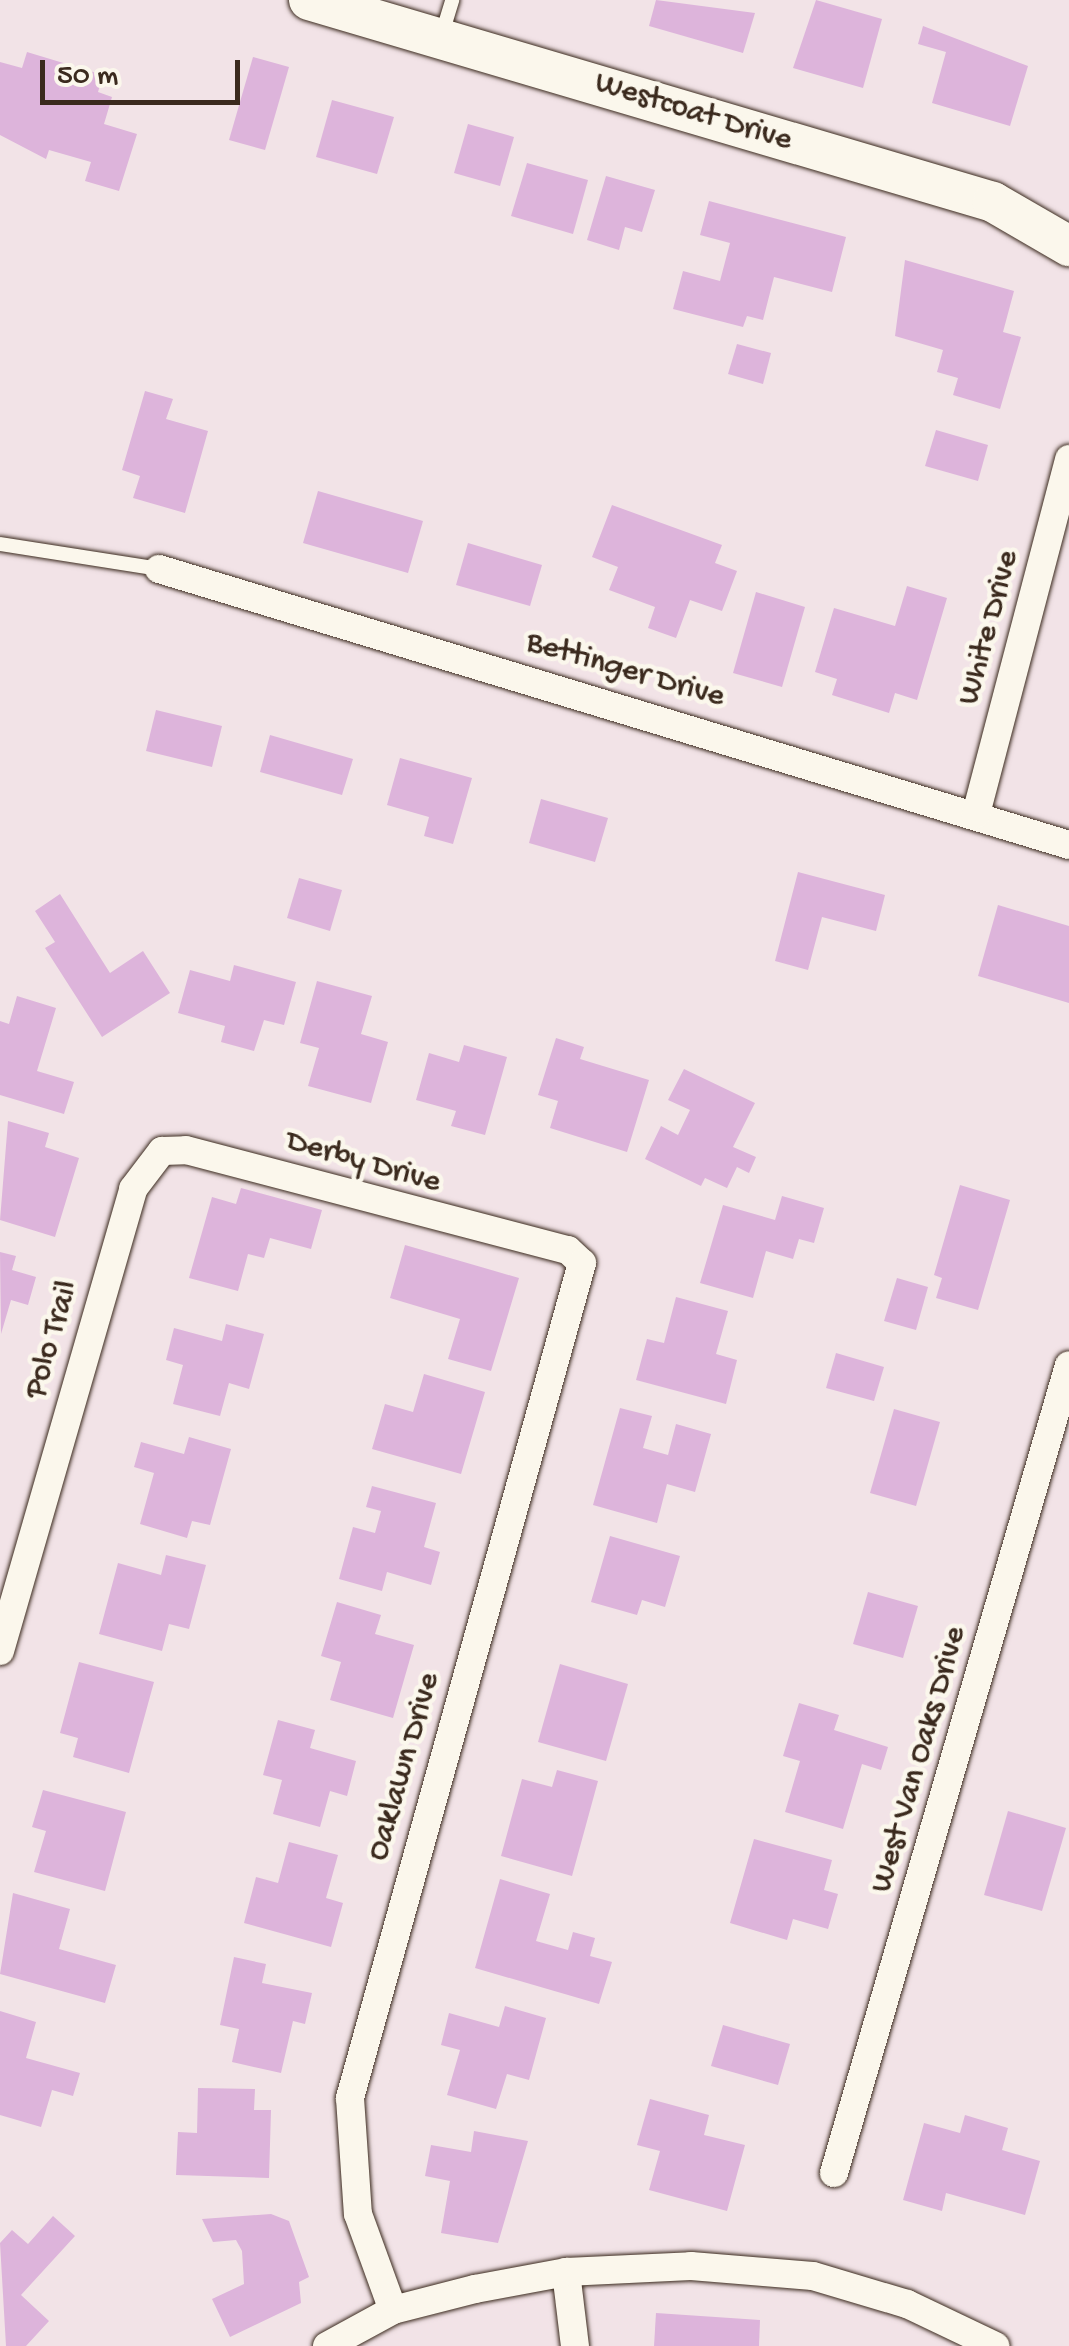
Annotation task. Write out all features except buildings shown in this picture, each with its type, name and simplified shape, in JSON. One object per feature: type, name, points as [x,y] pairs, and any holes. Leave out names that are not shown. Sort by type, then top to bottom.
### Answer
[{"type":"street","name":"Westcoat Drive","points":[[309,0],[447,19],[993,202],[1069,246]]},
{"type":"street","name":"White Drive","points":[[976,814],[1069,459]]},
{"type":"street","name":"Bettinger Drive","points":[[159,569],[1069,844]]},
{"type":"street","name":"Derby Drive","points":[[145,1166],[162,1152],[186,1150],[568,1250]]},
{"type":"street","name":"Polo Trail","points":[[0,1651],[145,1166]]},
{"type":"street","name":"Oaklawn Drive","points":[[393,2310],[358,2214],[350,2098],[572,1314],[582,1262],[568,1250]]},
{"type":"street","name":"West Van Oaks Drive","points":[[834,2173],[1069,1365]]},
{"type":"street","points":[[327,2346],[393,2310],[566,2272],[691,2266],[813,2276],[907,2304],[995,2346]]},
{"type":"street","points":[[566,2272],[575,2346]]},
{"type":"lane","points":[[0,544],[159,569]]}]
